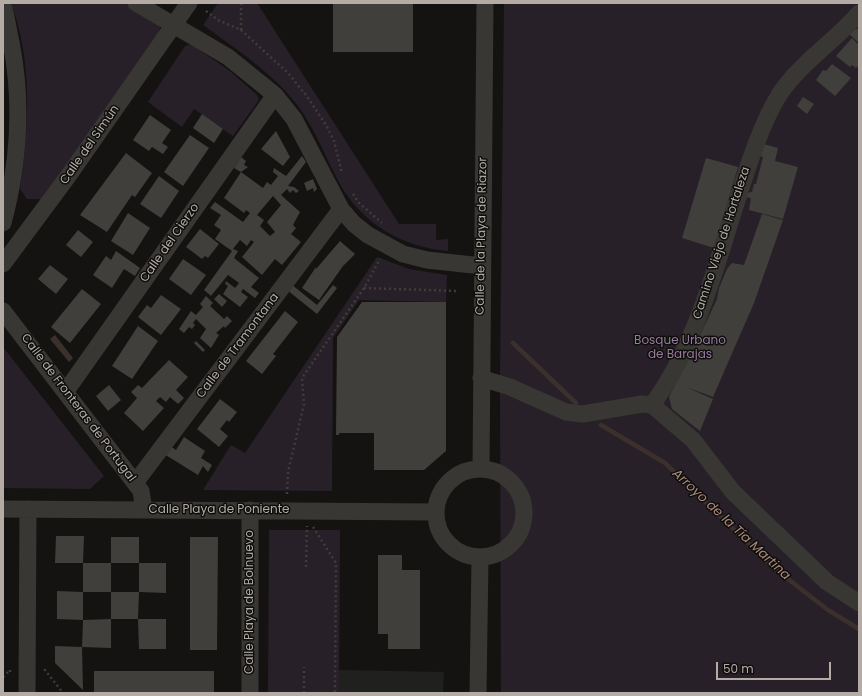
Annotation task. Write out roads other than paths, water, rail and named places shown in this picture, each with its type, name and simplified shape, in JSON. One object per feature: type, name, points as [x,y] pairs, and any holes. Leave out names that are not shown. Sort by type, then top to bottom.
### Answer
[{"type":"street","points":[[136,3],[228,57],[275,94],[294,119],[341,209],[354,224],[368,235],[403,254],[427,260],[482,266]]},
{"type":"street","name":"Calle del Simún","points":[[3,264],[69,175],[189,3]]},
{"type":"street","name":"Calle de la Playa de Riazor","points":[[481,469],[485,3]]},
{"type":"street","points":[[3,6],[17,71],[19,123],[14,175],[3,223]]},
{"type":"street","name":"Camino Viejo de Hortaleza","points":[[652,405],[663,390],[691,337],[703,306],[751,156],[778,97],[789,81],[844,31],[859,14]]},
{"type":"street","name":"Calle del Cierzo","points":[[66,391],[275,94]]},
{"type":"street","name":"Calle de Tramontana","points":[[135,483],[341,209]]},
{"type":"street","name":"Calle de Fronteras de Portugal","points":[[3,311],[66,391],[141,491],[144,510]]},
{"type":"street","points":[[481,378],[510,387],[566,412],[583,414],[642,404],[652,405],[693,440],[734,492],[827,582],[859,603]]},
{"type":"street","points":[[481,469],[496,472],[509,480],[519,492],[524,506],[524,522],[519,536],[509,548],[495,556],[480,559],[463,555],[448,545],[438,530],[435,512],[437,501],[442,490],[449,481],[458,474],[470,470],[481,469]]},
{"type":"street","name":"Calle Playa de Poniente","points":[[3,508],[435,512]]},
{"type":"street","points":[[27,693],[28,509]]},
{"type":"street","name":"Calle Playa de Bolnuevo","points":[[250,510],[250,693]]},
{"type":"street","points":[[478,693],[480,559]]},
{"type":"waterway","name":"Arroyo de la Tía Martina","points":[[513,343],[576,403]]},
{"type":"waterway","name":"Arroyo de la Tía Martina","points":[[601,425],[665,463],[775,569],[828,610],[859,629]]},
{"type":"park label","name":"Bosque Urbano de Barajas","points":[[680,348]]}]
